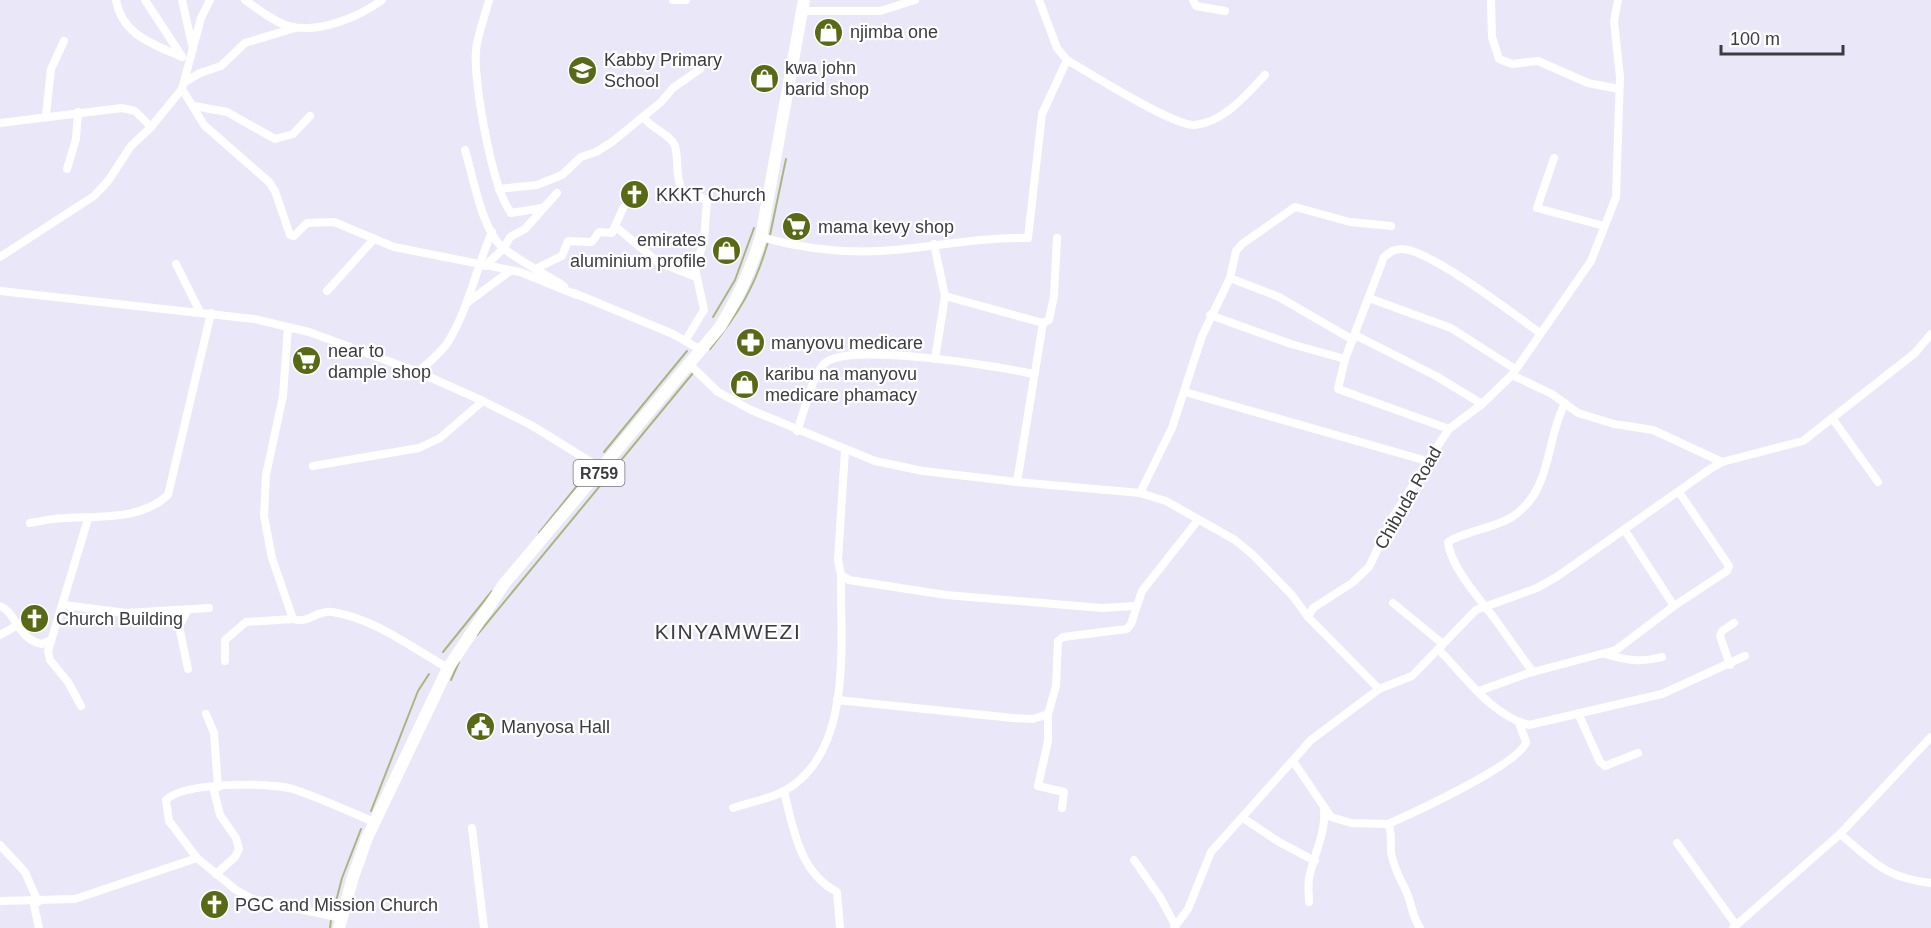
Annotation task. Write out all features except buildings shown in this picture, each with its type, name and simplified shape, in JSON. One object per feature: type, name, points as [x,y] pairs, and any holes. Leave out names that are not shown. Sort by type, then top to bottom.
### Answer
[{"type":"main road","name":"R759","points":[[340,923],[352,877],[374,822],[448,668],[504,584],[701,350],[735,303],[749,274],[761,237],[804,5]]},
{"type":"street","points":[[117,0],[118,14],[127,27],[182,57]]},
{"type":"street","points":[[145,0],[190,66]]},
{"type":"street","points":[[182,0],[194,50]]},
{"type":"street","points":[[210,0],[201,18],[183,86],[204,125],[269,182],[275,191],[291,235],[294,236],[307,223],[325,221],[346,225],[394,247],[520,272],[539,269],[562,256],[568,241],[592,242],[599,232],[609,234],[616,227],[623,208]]},
{"type":"street","points":[[245,0],[280,22],[296,27]]},
{"type":"street","points":[[0,257],[94,196],[108,181],[131,146],[151,128],[183,86],[200,73],[221,66],[245,43],[296,27],[340,21],[382,0]]},
{"type":"street","points":[[489,0],[476,50],[477,85],[499,189],[511,213],[542,208]]},
{"type":"street","points":[[673,0],[686,0]]},
{"type":"street","points":[[804,5],[860,13],[880,11],[915,0]]},
{"type":"street","points":[[1039,0],[1057,48],[1068,60],[1182,124],[1193,125],[1223,114],[1265,75]]},
{"type":"street","points":[[1193,0],[1196,6],[1225,11]]},
{"type":"street","points":[[1491,0],[1492,37],[1499,59],[1512,64],[1538,61],[1588,83],[1619,88]]},
{"type":"street","name":"Chibuda Road","points":[[1308,617],[1312,608],[1352,583],[1369,567],[1394,517],[1449,429],[1482,404],[1514,372],[1584,272],[1616,197],[1620,77],[1614,21],[1618,0]]},
{"type":"street","points":[[46,115],[51,69],[64,41]]},
{"type":"street","points":[[761,237],[799,246],[894,250],[994,237],[1028,238],[1042,114],[1068,60]]},
{"type":"street","points":[[499,189],[554,180],[580,157],[604,148],[661,102],[673,88],[700,69]]},
{"type":"street","points":[[194,106],[227,112],[275,139],[293,134],[310,116]]},
{"type":"street","points":[[0,123],[46,115],[129,109],[135,111],[151,128]]},
{"type":"street","points":[[67,169],[76,139],[78,112]]},
{"type":"street","points":[[643,117],[649,126],[670,138],[675,145],[682,190],[707,200],[704,241],[695,268],[704,310],[685,340]]},
{"type":"street","points":[[465,150],[492,232],[504,248],[578,295]]},
{"type":"street","points":[[1554,158],[1537,208],[1604,226]]},
{"type":"street","points":[[481,266],[504,248],[510,237],[525,229],[557,193]]},
{"type":"street","points":[[1140,493],[1172,428],[1210,315],[1230,278],[1233,258],[1242,244],[1289,209],[1300,207],[1350,222],[1391,226]]},
{"type":"street","points":[[616,227],[658,262],[696,277]]},
{"type":"street","points":[[418,372],[447,344],[468,302],[492,232]]},
{"type":"street","points":[[327,291],[374,238]]},
{"type":"street","points":[[945,296],[1043,323],[1049,320],[1054,296],[1057,238]]},
{"type":"street","points":[[934,244],[945,296],[935,359]]},
{"type":"street","points":[[1449,429],[1403,411],[1342,392],[1338,384],[1345,359],[1384,257],[1392,251],[1409,250],[1481,291],[1540,333]]},
{"type":"street","points":[[176,264],[200,312]]},
{"type":"street","points":[[468,302],[510,271]]},
{"type":"street","points":[[520,272],[685,340],[701,350]]},
{"type":"street","points":[[1230,278],[1287,302],[1436,376],[1482,404]]},
{"type":"street","points":[[0,291],[254,318],[288,327],[418,372],[483,401],[531,424],[602,469]]},
{"type":"street","points":[[1369,298],[1451,328],[1578,413],[1595,419],[1653,430],[1722,462]]},
{"type":"street","points":[[30,523],[66,518],[108,518],[146,509],[170,492],[211,313]]},
{"type":"street","points":[[1210,315],[1291,344],[1345,359]]},
{"type":"street","points":[[1017,482],[1043,323]]},
{"type":"street","points":[[288,327],[283,396],[266,475],[264,516],[272,558],[293,620]]},
{"type":"street","points":[[1134,860],[1160,897],[1174,926],[1188,909],[1211,852],[1293,761],[1323,730],[1379,689],[1412,676],[1441,647],[1464,619],[1482,606],[1544,584],[1722,462],[1803,441],[1915,353],[1931,334]]},
{"type":"street","points":[[797,431],[821,367],[833,357],[859,354],[935,359],[999,366],[1033,374]]},
{"type":"street","points":[[689,364],[718,392],[797,431],[875,461],[923,471],[1140,493],[1166,501],[1235,540],[1253,555],[1292,595],[1308,617],[1379,689]]},
{"type":"street","points":[[1185,392],[1427,461]]},
{"type":"street","points":[[313,466],[419,448],[440,438],[483,401]]},
{"type":"street","points":[[1533,672],[1482,606],[1452,556],[1448,542],[1495,526],[1514,516],[1535,495],[1543,478],[1557,417],[1565,403]]},
{"type":"street","points":[[1832,418],[1878,482]]},
{"type":"street","points":[[733,807],[784,791],[799,780],[823,750],[837,700],[842,642],[841,575],[838,560],[844,450]]},
{"type":"street","points":[[1479,692],[1533,672],[1616,650],[1674,606],[1724,574],[1729,566],[1679,492]]},
{"type":"street","points":[[81,706],[68,682],[50,660],[51,640],[64,605],[88,519]]},
{"type":"street","points":[[1062,808],[1064,792],[1038,786],[1048,741],[1048,714],[1056,686],[1060,638],[1127,629],[1131,624],[1135,606],[1142,591],[1198,520]]},
{"type":"street","points":[[1624,529],[1674,606]]},
{"type":"street","points":[[841,575],[849,580],[946,595],[1102,608],[1135,606]]},
{"type":"street","points":[[1393,603],[1441,647],[1479,692],[1519,723],[1536,725],[1662,694],[1745,657]]},
{"type":"street","points":[[64,605],[126,613],[209,608]]},
{"type":"street","points":[[0,606],[6,610],[16,626],[36,643],[42,644],[51,640]]},
{"type":"street","points":[[187,611],[179,626],[188,669]]},
{"type":"street","points":[[225,661],[225,640],[246,622],[306,621],[323,612],[361,618],[448,668]]},
{"type":"street","points":[[1730,665],[1720,636],[1722,631],[1734,623]]},
{"type":"street","points":[[0,635],[16,626]]},
{"type":"street","points":[[1605,654],[1632,662],[1645,662],[1662,657]]},
{"type":"street","points":[[837,700],[1013,718],[1033,718],[1048,714]]},
{"type":"street","points":[[1578,713],[1600,762],[1605,766],[1638,753]]},
{"type":"street","points":[[206,714],[214,733],[215,787],[220,815],[236,838],[239,849],[235,857],[216,874]]},
{"type":"street","points":[[1293,761],[1324,810],[1331,817],[1351,823],[1388,824],[1480,778],[1520,753],[1526,742],[1519,723]]},
{"type":"street","points":[[1677,843],[1735,927],[1840,834],[1931,737]]},
{"type":"street","points":[[340,923],[252,899],[236,890],[197,858],[169,820],[166,800],[175,794],[215,787],[266,786],[293,789],[374,822]]},
{"type":"street","points":[[784,791],[801,852],[807,864],[825,886],[837,892],[840,928]]},
{"type":"street","points":[[1309,902],[1309,878],[1325,819],[1324,810]]},
{"type":"street","points":[[1243,818],[1315,861]]},
{"type":"street","points":[[1388,824],[1391,829],[1391,853],[1400,880],[1408,894],[1412,915],[1420,928]]},
{"type":"street","points":[[472,828],[484,928]]},
{"type":"street","points":[[1840,834],[1884,871],[1896,877],[1931,883]]},
{"type":"street","points":[[0,845],[25,872],[36,901],[39,928]]},
{"type":"street","points":[[0,901],[75,899],[100,893],[197,858]]},
{"type":"waterway","points":[[770,235],[786,159]]},
{"type":"waterway","points":[[713,317],[735,280],[754,228]]},
{"type":"waterway","points":[[710,349],[745,299],[758,273],[768,242]]},
{"type":"waterway","points":[[604,452],[687,351]]},
{"type":"waterway","points":[[477,635],[693,373]]},
{"type":"waterway","points":[[539,533],[588,472]]},
{"type":"waterway","points":[[443,652],[492,591]]},
{"type":"waterway","points":[[451,680],[459,662]]},
{"type":"waterway","points":[[371,811],[418,691],[429,674]]},
{"type":"waterway","points":[[334,909],[342,878],[361,829]]},
{"type":"waterway","points":[[330,928],[331,920]]},
{"type":"place","name":"njimba one","points":[[829,32]]},
{"type":"place","name":"Kabby Primary School","points":[[583,70]]},
{"type":"place","name":"kwa john barid shop","points":[[764,78]]},
{"type":"place","name":"KKKT Church","points":[[635,195]]},
{"type":"place","name":"mama kevy shop","points":[[797,227]]},
{"type":"place","name":"emirates aluminium profile","points":[[727,250]]},
{"type":"place","name":"manyovu medicare","points":[[750,343]]},
{"type":"place","name":"near to dample shop","points":[[307,361]]},
{"type":"place","name":"karibu na manyovu medicare phamacy","points":[[744,384]]},
{"type":"place","name":"Church Building","points":[[35,619]]},
{"type":"place","name":"Manyosa Hall","points":[[480,727]]},
{"type":"place","name":"PGC and Mission Church","points":[[214,905]]},
{"type":"district","name":"KINYAMWEZI","points":[[728,632]]}]
